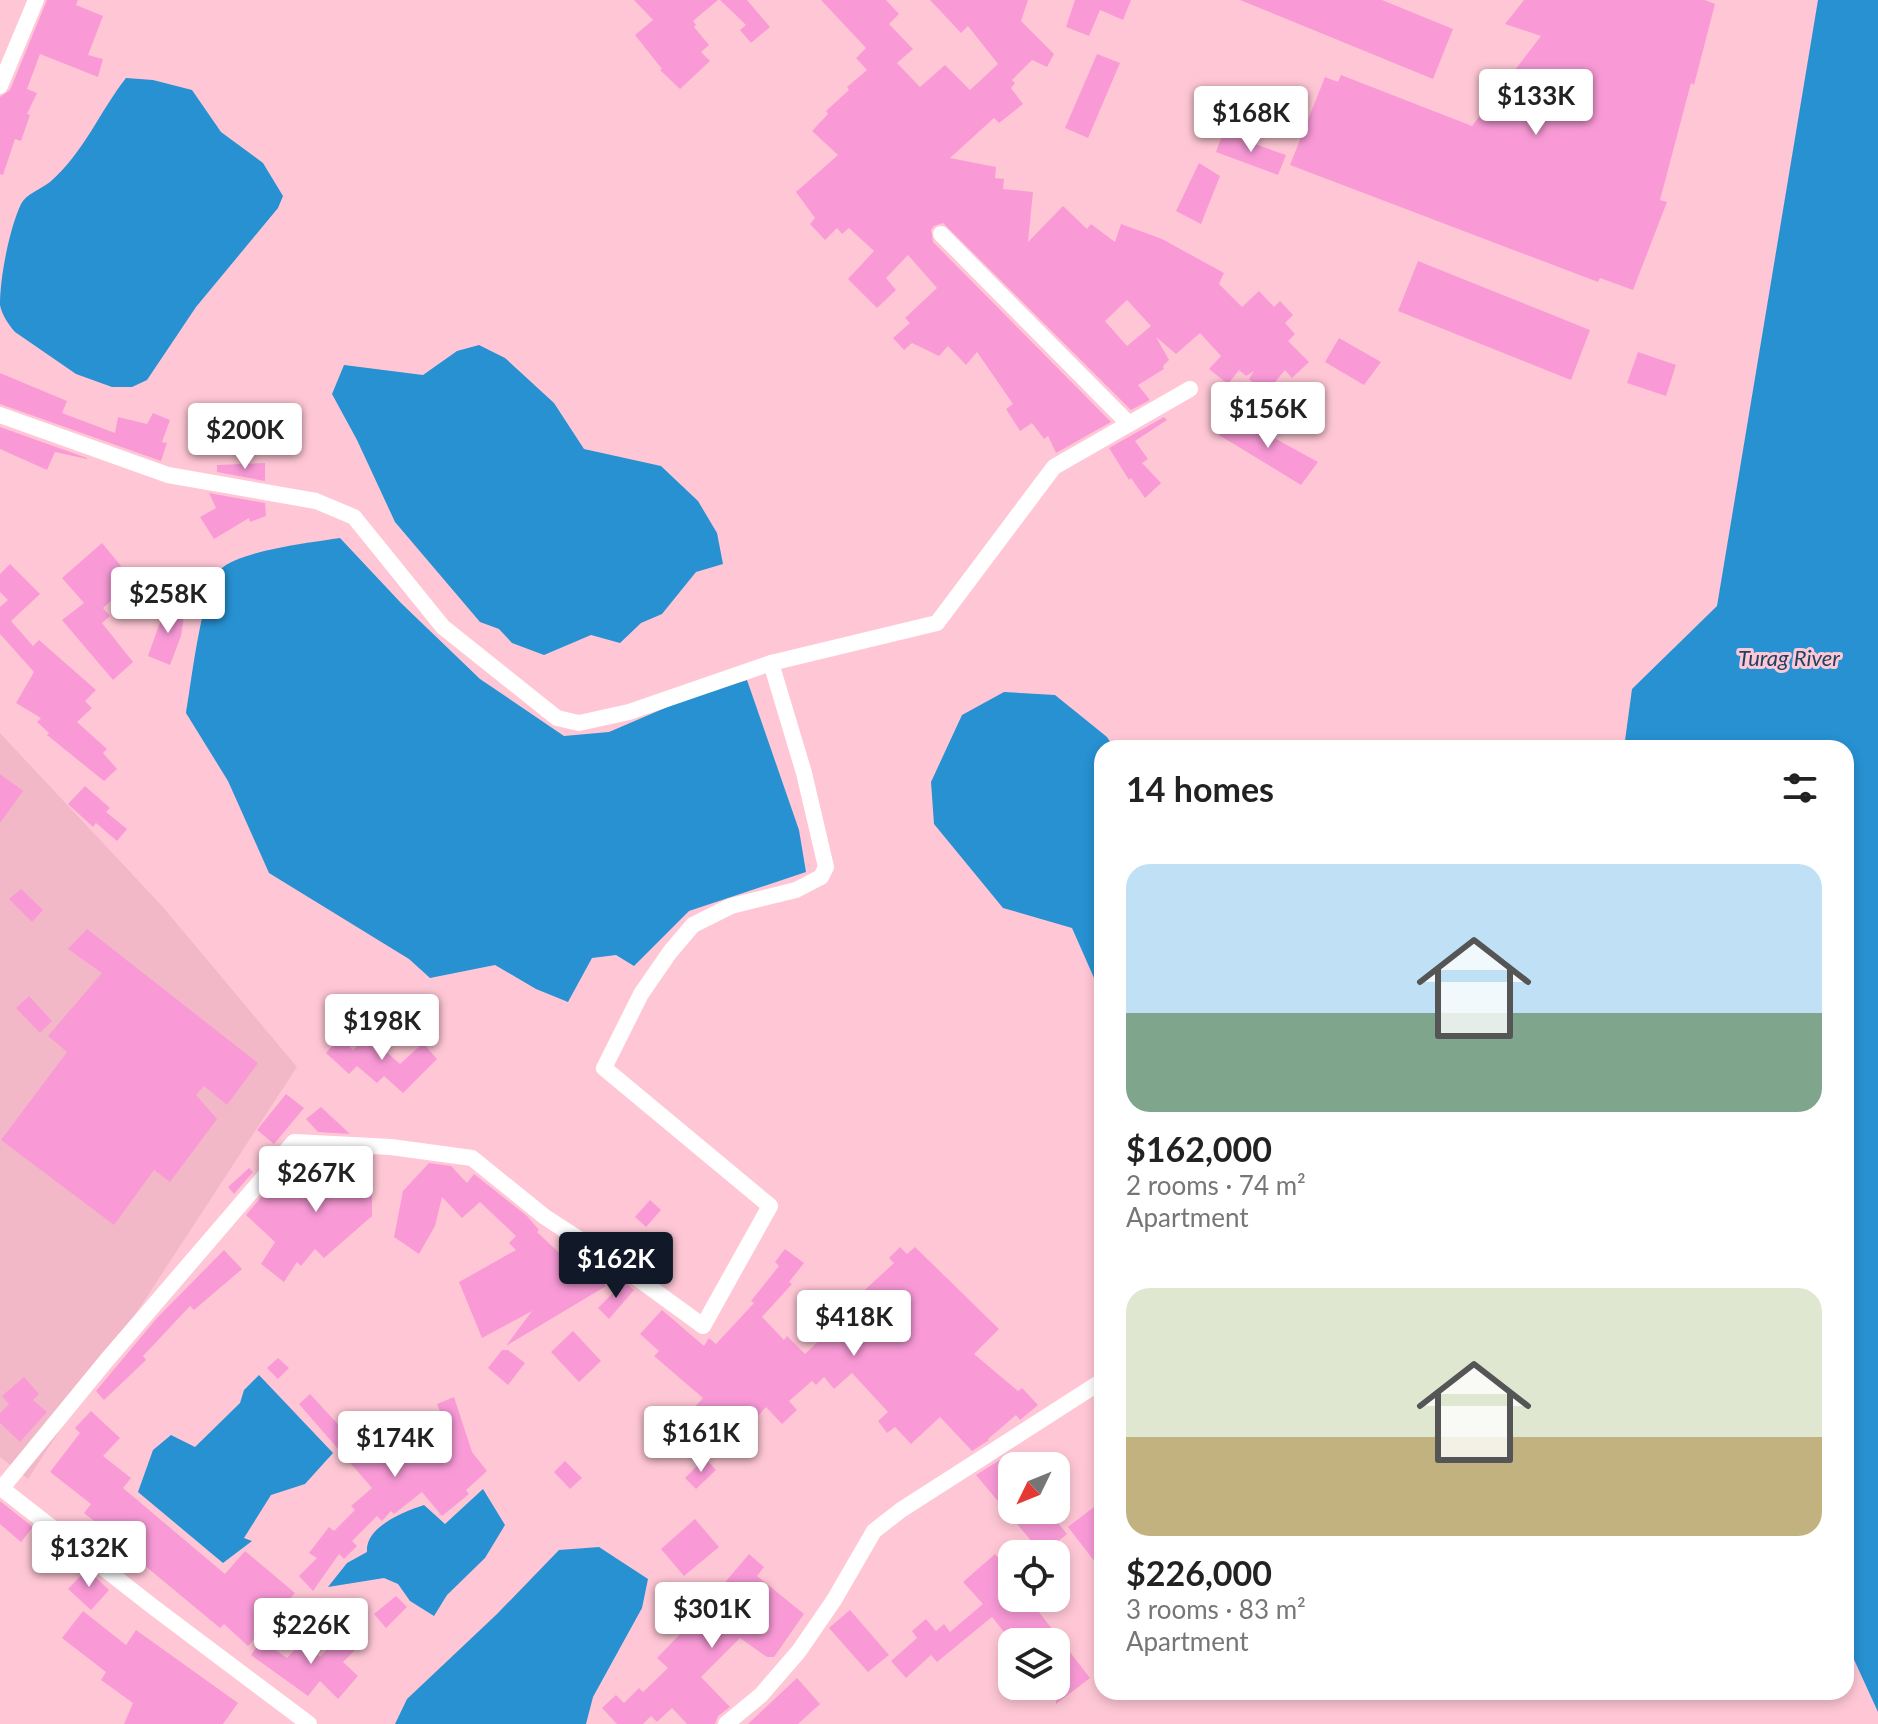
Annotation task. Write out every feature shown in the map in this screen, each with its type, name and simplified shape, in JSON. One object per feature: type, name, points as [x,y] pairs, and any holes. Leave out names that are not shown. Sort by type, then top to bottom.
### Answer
[{"type":"street","points":[[0,86],[36,0]]},
{"type":"street","points":[[941,234],[1129,424]]},
{"type":"street","points":[[0,415],[168,475],[316,501],[354,517],[443,627],[557,718],[579,723],[629,712],[771,663],[937,623],[1054,467],[1190,389]]},
{"type":"street","points":[[309,1724],[1,1487],[294,1142],[391,1147],[472,1158],[545,1217],[622,1267],[703,1326],[770,1206],[604,1068],[641,994],[693,925],[731,906],[796,890],[821,877],[826,867],[804,773],[771,663]]},
{"type":"street","points":[[726,1724],[761,1695],[799,1651],[834,1600],[874,1531],[901,1510],[1094,1386]]},
{"type":"shaded area","points":[[0,733],[162,906],[297,1067],[28,1479],[0,1457]]},
{"type":"water","name":"Turag River","points":[[1818,0],[1878,0],[1878,1712],[1854,1660],[1854,740],[1625,740],[1632,689],[1717,606]]},
{"type":"water","points":[[126,78],[153,80],[192,90],[221,132],[263,163],[283,196],[278,208],[196,307],[147,380],[132,387],[112,387],[76,374],[15,332],[2,312],[0,294],[9,240],[23,200],[62,171]]},
{"type":"water","points":[[479,345],[505,358],[554,403],[584,449],[661,466],[698,501],[717,533],[723,564],[696,572],[662,614],[641,623],[620,643],[591,635],[544,655],[512,643],[499,629],[480,622],[395,522],[332,394],[344,365],[423,375],[457,351]]},
{"type":"water","points":[[340,538],[401,603],[480,679],[564,736],[609,732],[700,693],[747,680],[799,830],[806,872],[689,911],[634,966],[616,955],[592,958],[568,1002],[536,989],[495,965],[430,978],[409,959],[269,873],[228,781],[186,713],[203,616],[214,580],[221,569],[230,563],[277,548]]},
{"type":"water","points":[[1004,692],[1055,695],[1109,740],[1094,740],[1094,978],[1072,928],[1003,908],[934,824],[931,782],[962,715]]},
{"type":"water","points":[[259,1375],[333,1453],[305,1484],[271,1495],[244,1538],[252,1541],[223,1563],[138,1492],[153,1450],[171,1435],[195,1447],[240,1403],[244,1390]]},
{"type":"water","points":[[483,1489],[505,1525],[485,1558],[447,1595],[434,1616],[410,1601],[398,1584],[384,1578],[328,1587],[347,1563],[367,1552],[372,1535],[387,1522],[424,1505],[445,1524]]},
{"type":"water","points":[[599,1547],[648,1579],[642,1608],[593,1697],[586,1724],[395,1724],[407,1699],[559,1550]]},
{"type":"building","points":[[47,0],[78,0],[76,5],[103,16],[88,55],[103,59],[98,77],[40,54],[27,89],[37,93],[27,114],[30,115],[21,141],[15,139],[3,175],[0,174],[0,97],[10,90]]},
{"type":"building","points":[[634,0],[718,0],[693,21],[694,27],[709,45],[701,52],[710,61],[680,89],[660,70],[635,35],[653,20]]},
{"type":"building","points":[[720,0],[747,0],[770,27],[751,43],[740,30],[746,25]]},
{"type":"building","points":[[821,0],[886,0],[899,14],[889,24],[913,49],[897,63],[920,87],[945,65],[970,90],[998,64],[968,26],[961,33],[930,0],[1028,0],[1021,21],[1054,54],[1047,67],[1032,60],[1012,80],[1015,83],[1011,88],[1023,104],[999,123],[994,118],[950,158],[996,167],[995,178],[1004,179],[1003,189],[1033,192],[1028,242],[1063,206],[1087,229],[1091,224],[1115,242],[1121,224],[1162,239],[1224,273],[1219,284],[1242,307],[1259,291],[1274,307],[1280,301],[1293,315],[1285,323],[1295,334],[1288,341],[1309,362],[1292,378],[1285,370],[1265,394],[1249,379],[1254,371],[1246,376],[1239,370],[1228,384],[1209,369],[1221,356],[1200,333],[1176,354],[1156,337],[1169,360],[1164,369],[1138,385],[1150,400],[1131,410],[943,223],[931,230],[933,242],[1111,422],[1056,453],[1048,436],[1044,439],[1032,423],[1020,431],[1006,409],[1013,404],[977,352],[966,365],[948,346],[939,356],[912,343],[904,350],[893,338],[910,323],[905,318],[937,288],[908,255],[886,278],[896,290],[877,308],[848,279],[874,251],[849,228],[842,234],[837,228],[825,240],[810,224],[815,218],[796,192],[838,155],[812,131],[828,114],[826,111],[849,90],[847,87],[867,70],[856,58],[866,48]],"holes":[[[1127,300],[1151,326],[1127,346],[1105,321]]]},
{"type":"building","points":[[1075,0],[1131,0],[1123,20],[1100,10],[1089,36],[1066,27]]},
{"type":"building","points":[[1240,0],[1382,0],[1453,29],[1433,79]]},
{"type":"building","points":[[1524,0],[1705,0],[1715,4],[1660,200],[1667,202],[1633,290],[1600,278],[1598,282],[1290,165],[1325,77],[1338,82],[1341,75],[1472,126],[1541,36],[1505,24]]},
{"type":"building","points":[[1097,54],[1120,63],[1088,138],[1065,128]]},
{"type":"building","points":[[1223,133],[1286,155],[1278,175],[1216,152]]},
{"type":"building","points":[[1199,163],[1220,176],[1201,224],[1176,211]]},
{"type":"building","points":[[1418,261],[1590,330],[1571,380],[1398,311]]},
{"type":"building","points":[[1339,338],[1381,362],[1364,385],[1325,362]]},
{"type":"building","points":[[1638,352],[1676,365],[1666,396],[1627,383]]},
{"type":"building","points":[[0,373],[67,401],[62,413],[115,433],[118,417],[147,424],[153,413],[170,420],[162,442],[167,443],[161,461],[0,404]]},
{"type":"building","points":[[1230,414],[1318,462],[1301,485],[1219,435]]},
{"type":"building","points":[[1164,417],[1167,420],[1135,441],[1148,459],[1142,463],[1161,483],[1145,498],[1131,478],[1129,480],[1109,448]]},
{"type":"building","points":[[0,427],[87,459],[55,452],[47,470],[0,449]]},
{"type":"building","points":[[265,463],[265,481],[217,472],[217,465]]},
{"type":"building","points":[[209,493],[265,503],[266,516],[250,522],[249,518],[214,539],[200,517],[216,508]]},
{"type":"building","points":[[102,543],[121,566],[116,571],[129,585],[103,608],[110,616],[102,623],[133,662],[113,680],[62,620],[84,603],[62,578]]},
{"type":"building","points":[[10,564],[40,594],[11,621],[33,646],[39,640],[96,690],[85,701],[92,708],[77,722],[107,749],[103,753],[117,769],[104,781],[47,735],[49,733],[37,722],[41,718],[16,703],[34,672],[0,634],[0,607],[8,600],[0,592],[0,574]]},
{"type":"building","points":[[166,606],[185,610],[181,636],[170,665],[148,656]]},
{"type":"building","points":[[0,774],[23,791],[0,823]]},
{"type":"building","points":[[85,786],[110,808],[106,812],[127,829],[117,841],[96,823],[93,827],[68,804]]},
{"type":"building","points":[[21,889],[43,910],[32,922],[9,899]]},
{"type":"building","points":[[87,929],[258,1063],[227,1105],[204,1086],[196,1095],[217,1119],[170,1182],[154,1170],[114,1225],[1,1140],[67,1052],[48,1036],[102,973],[68,949]]},
{"type":"building","points":[[29,996],[52,1021],[40,1033],[16,1008]]},
{"type":"building","points":[[367,1035],[400,1064],[423,1043],[437,1059],[403,1093],[384,1076],[377,1083],[357,1066],[349,1074],[326,1053],[340,1037],[353,1050]]},
{"type":"building","points":[[286,1094],[304,1108],[274,1144],[257,1130]]},
{"type":"building","points":[[321,1107],[350,1134],[318,1132],[306,1119]]},
{"type":"building","points":[[328,1155],[372,1157],[372,1216],[324,1258],[315,1249],[301,1266],[297,1262],[284,1282],[261,1264],[275,1242],[246,1215],[269,1188],[280,1198],[331,1175]]},
{"type":"building","points":[[429,1163],[451,1166],[467,1183],[474,1174],[527,1216],[539,1230],[537,1232],[571,1264],[576,1259],[606,1286],[506,1346],[532,1311],[482,1338],[459,1282],[516,1250],[509,1243],[516,1236],[480,1202],[462,1218],[442,1197],[435,1226],[419,1254],[394,1237],[403,1191]]},
{"type":"building","points":[[249,1168],[253,1172],[234,1194],[228,1187]]},
{"type":"building","points":[[650,1200],[661,1210],[646,1227],[635,1217]]},
{"type":"building","points":[[900,1247],[907,1254],[915,1247],[999,1329],[974,1354],[1018,1391],[1022,1388],[1038,1405],[1020,1420],[1016,1415],[972,1451],[940,1417],[911,1444],[895,1427],[887,1433],[878,1421],[888,1412],[852,1373],[834,1389],[824,1377],[816,1385],[812,1381],[789,1401],[797,1410],[782,1424],[766,1407],[731,1446],[692,1410],[703,1398],[654,1356],[659,1351],[640,1334],[662,1310],[704,1346],[709,1338],[716,1344],[754,1303],[751,1301],[779,1266],[775,1262],[785,1249],[804,1263],[789,1282],[792,1284],[762,1317],[784,1340],[787,1336],[805,1354],[846,1315],[842,1311],[894,1263],[889,1258]]},
{"type":"building","points":[[224,1250],[242,1269],[194,1310],[190,1306],[143,1356],[146,1360],[104,1400],[96,1391],[157,1318]]},
{"type":"building","points":[[624,1282],[634,1290],[609,1319],[598,1308]]},
{"type":"building","points":[[573,1331],[601,1361],[579,1382],[551,1352]]},
{"type":"building","points":[[502,1350],[508,1350],[525,1363],[508,1385],[488,1368]]},
{"type":"building","points":[[278,1358],[289,1368],[278,1379],[267,1368]]},
{"type":"building","points":[[24,1377],[39,1394],[33,1400],[47,1412],[20,1442],[0,1423],[0,1413],[9,1404],[2,1396]]},
{"type":"building","points":[[310,1394],[368,1457],[392,1436],[413,1461],[433,1444],[430,1420],[443,1418],[437,1404],[454,1397],[472,1452],[487,1471],[466,1490],[469,1494],[442,1516],[422,1492],[394,1514],[391,1511],[382,1521],[377,1516],[352,1541],[357,1546],[344,1559],[339,1554],[313,1591],[299,1576],[317,1558],[309,1553],[329,1527],[334,1531],[355,1510],[351,1506],[372,1488],[299,1404]]},
{"type":"building","points":[[91,1411],[120,1438],[103,1456],[131,1478],[123,1488],[225,1574],[245,1551],[295,1593],[248,1646],[224,1624],[220,1628],[84,1513],[91,1504],[50,1472],[80,1433],[75,1428]]},
{"type":"building","points":[[705,1458],[716,1470],[696,1489],[685,1478]]},
{"type":"building","points":[[565,1461],[582,1478],[570,1489],[554,1472]]},
{"type":"building","points":[[998,1461],[998,1501],[976,1475]]},
{"type":"building","points":[[0,1501],[33,1527],[21,1542],[0,1524]]},
{"type":"building","points":[[1094,1507],[1094,1561],[1068,1527]]},
{"type":"building","points":[[695,1519],[719,1547],[684,1576],[661,1549]]},
{"type":"building","points":[[1017,1524],[1059,1524],[1067,1534],[1060,1540],[1030,1540]]},
{"type":"building","points":[[749,1554],[764,1567],[757,1576],[804,1614],[774,1657],[767,1657],[740,1638],[701,1677],[730,1707],[718,1716],[715,1724],[687,1724],[672,1708],[657,1722],[651,1716],[643,1724],[617,1724],[602,1708],[616,1695],[624,1703],[639,1688],[643,1692],[668,1668],[657,1658],[718,1595],[716,1593]]},
{"type":"building","points":[[995,1554],[998,1558],[998,1612],[1039,1612],[1051,1628],[1001,1628],[992,1617],[937,1662],[931,1655],[906,1678],[891,1661],[917,1638],[912,1631],[926,1619],[936,1631],[944,1624],[950,1632],[983,1604],[963,1582]]},
{"type":"building","points":[[87,1569],[109,1590],[91,1610],[68,1589]]},
{"type":"building","points":[[396,1596],[407,1607],[386,1628],[374,1614]]},
{"type":"building","points":[[850,1610],[889,1655],[868,1672],[829,1628]]},
{"type":"building","points":[[83,1611],[126,1645],[136,1630],[238,1703],[223,1724],[124,1724],[133,1703],[101,1680],[106,1672],[62,1638]]},
{"type":"building","points":[[341,1634],[355,1650],[343,1662],[358,1676],[338,1699],[320,1681],[308,1696],[251,1655],[262,1640],[287,1658],[302,1641],[320,1657]]},
{"type":"building","points":[[1070,1652],[1090,1678],[1070,1693]]},
{"type":"building","points":[[797,1678],[820,1704],[798,1724],[748,1724]]}]
